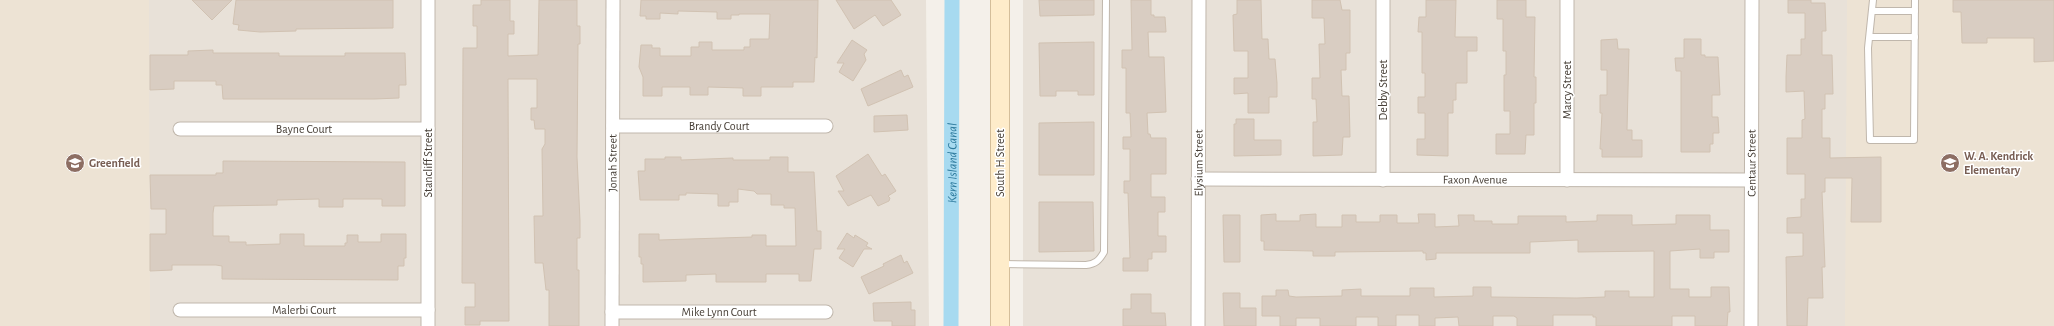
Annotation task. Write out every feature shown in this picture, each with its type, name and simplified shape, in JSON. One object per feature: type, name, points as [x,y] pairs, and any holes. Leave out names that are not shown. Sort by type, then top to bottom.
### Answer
[{"type":"street","name":"Stancliff Street","points":[[428,0],[428,326]]},
{"type":"street","name":"Jonah Street","points":[[612,0],[612,326]]},
{"type":"street","name":"South H Street","points":[[1000,0],[1000,326]]},
{"type":"street","name":"Elysium Street","points":[[1198,326],[1199,0]]},
{"type":"street","name":"Debby Street","points":[[1383,0],[1383,180]]},
{"type":"street","name":"Marcy Street","points":[[1567,0],[1567,180]]},
{"type":"street","name":"Centaur Street","points":[[1751,326],[1752,0]]},
{"type":"street","name":"Brandy Court","points":[[612,126],[826,126]]},
{"type":"street","name":"Bayne Court","points":[[180,129],[428,129]]},
{"type":"street","name":"Faxon Avenue","points":[[1198,179],[1751,180]]},
{"type":"street","name":"Malerbi Court","points":[[180,310],[428,310]]},
{"type":"street","name":"Mike Lynn Court","points":[[612,312],[826,312]]},
{"type":"lane","points":[[1000,264],[1095,264],[1104,252],[1106,0]]},
{"type":"lane","points":[[1873,0],[1868,48],[1870,140],[1914,140],[1914,0]]},
{"type":"lane","points":[[1873,11],[1915,11]]},
{"type":"lane","points":[[1870,37],[1915,37]]},
{"type":"shaded area","points":[[0,0],[926,0],[929,326],[0,326]]},
{"type":"shaded area","name":"Greenfield","points":[[0,0],[149,0],[150,326],[0,326]]},
{"type":"shaded area","points":[[1023,0],[2054,0],[2054,326],[1023,326]]},
{"type":"shaded area","name":"W. A. Kendrick Elementary","points":[[1847,0],[2054,0],[2054,326],[1845,326]]},
{"type":"building","points":[[192,0],[232,0],[212,20]]},
{"type":"building","points":[[236,0],[393,0],[393,28],[296,29],[296,31],[260,32],[238,30],[239,25],[233,24]]},
{"type":"building","points":[[481,0],[510,0],[510,21],[514,21],[514,34],[508,34],[508,56],[538,55],[539,0],[577,0],[577,26],[580,26],[580,44],[578,44],[577,157],[580,221],[580,238],[577,238],[577,270],[579,270],[579,326],[549,326],[549,290],[546,290],[543,263],[535,263],[534,216],[543,216],[542,149],[545,144],[545,129],[535,129],[534,120],[531,120],[531,108],[537,108],[537,79],[508,79],[509,321],[480,321],[480,325],[465,325],[465,307],[475,307],[475,283],[462,283],[463,48],[477,48],[477,26],[473,26],[473,5],[481,5]]},
{"type":"building","points":[[641,0],[818,0],[817,58],[815,57],[814,82],[793,82],[793,87],[761,87],[761,96],[743,96],[743,88],[708,87],[708,95],[690,95],[690,87],[662,87],[662,96],[643,96],[643,77],[639,67],[641,45],[652,45],[652,48],[660,48],[660,56],[691,56],[691,47],[699,47],[699,42],[712,42],[712,50],[744,50],[744,47],[750,47],[750,39],[769,39],[770,14],[739,14],[731,15],[731,19],[717,19],[717,12],[678,11],[678,14],[660,13],[660,19],[646,19],[646,16],[640,16]]},
{"type":"building","points":[[836,0],[891,0],[901,15],[883,26],[875,15],[854,29]]},
{"type":"building","points":[[1039,0],[1094,0],[1094,15],[1040,16]]},
{"type":"building","points":[[1131,0],[1151,0],[1151,15],[1154,15],[1154,17],[1165,17],[1166,32],[1148,32],[1149,57],[1164,57],[1166,112],[1147,113],[1148,134],[1150,134],[1151,138],[1166,138],[1166,174],[1151,174],[1151,197],[1165,197],[1165,212],[1158,212],[1158,236],[1166,236],[1166,252],[1152,252],[1152,259],[1148,259],[1148,271],[1123,271],[1123,258],[1130,258],[1128,193],[1124,193],[1124,181],[1130,181],[1130,149],[1123,149],[1123,137],[1131,137],[1130,113],[1126,113],[1126,68],[1122,68],[1122,50],[1132,50]]},
{"type":"building","points":[[1237,0],[1261,0],[1262,39],[1268,39],[1269,59],[1275,59],[1277,83],[1277,97],[1269,97],[1269,113],[1248,113],[1248,93],[1234,94],[1234,78],[1248,78],[1248,51],[1234,51],[1233,15],[1237,14]]},
{"type":"building","points":[[1312,0],[1340,0],[1342,10],[1350,10],[1350,53],[1346,53],[1346,70],[1341,70],[1342,96],[1349,96],[1350,137],[1343,137],[1342,155],[1313,156],[1313,122],[1317,122],[1316,99],[1312,99],[1312,78],[1320,78],[1319,44],[1325,44],[1324,18],[1312,18]]},
{"type":"building","points":[[1426,0],[1456,0],[1455,37],[1477,37],[1477,51],[1467,51],[1467,83],[1456,83],[1456,100],[1453,100],[1453,113],[1448,113],[1448,156],[1417,155],[1417,139],[1425,139],[1425,113],[1418,113],[1418,97],[1425,97],[1425,73],[1422,73],[1422,32],[1418,32],[1419,17],[1426,17]]},
{"type":"building","points":[[1497,0],[1526,0],[1526,17],[1535,17],[1534,77],[1536,77],[1536,103],[1534,103],[1534,135],[1526,135],[1525,154],[1496,154],[1496,134],[1510,134],[1510,111],[1504,111],[1506,51],[1503,51],[1503,19],[1497,19]]},
{"type":"building","points":[[1788,0],[1811,0],[1811,3],[1825,3],[1826,31],[1822,31],[1822,55],[1832,55],[1833,94],[1825,94],[1825,109],[1822,109],[1822,138],[1830,138],[1830,158],[1881,157],[1881,222],[1851,222],[1852,178],[1825,178],[1825,192],[1822,192],[1825,267],[1822,267],[1823,298],[1808,298],[1807,326],[1787,326],[1786,257],[1803,256],[1803,233],[1787,233],[1787,218],[1801,217],[1801,199],[1805,199],[1805,174],[1787,174],[1787,138],[1802,138],[1802,120],[1805,119],[1804,91],[1786,92],[1786,77],[1787,55],[1801,55],[1801,39],[1805,39],[1805,13],[1788,13]]},
{"type":"building","points":[[1953,0],[2054,0],[2054,61],[2034,62],[2034,38],[1987,38],[1987,43],[1962,43],[1961,12],[1953,12]]},
{"type":"building","points":[[1617,39],[1618,49],[1629,49],[1627,130],[1632,130],[1632,140],[1642,140],[1642,157],[1602,157],[1602,149],[1600,149],[1602,113],[1600,113],[1600,95],[1607,95],[1607,70],[1601,70],[1601,40]]},
{"type":"building","points":[[1684,39],[1701,39],[1701,55],[1705,55],[1705,57],[1718,57],[1720,95],[1712,95],[1712,117],[1718,117],[1719,133],[1713,133],[1713,144],[1710,144],[1710,152],[1681,152],[1681,71],[1676,71],[1675,58],[1684,58]]},
{"type":"building","points":[[852,40],[867,50],[864,54],[866,60],[853,81],[839,72],[844,63],[837,63]]},
{"type":"building","points":[[1094,42],[1094,95],[1078,95],[1078,91],[1056,91],[1056,96],[1040,96],[1039,43]]},
{"type":"building","points":[[213,50],[213,53],[279,53],[279,56],[345,56],[345,53],[405,53],[406,85],[399,85],[399,98],[374,99],[223,99],[222,85],[216,85],[216,81],[174,81],[174,89],[150,90],[150,55],[188,55],[188,51]]},
{"type":"building","points":[[901,70],[904,77],[908,75],[913,87],[868,106],[861,89]]},
{"type":"building","points":[[907,115],[908,130],[874,132],[874,116]]},
{"type":"building","points":[[1236,119],[1254,119],[1254,140],[1281,140],[1281,155],[1234,156],[1234,124],[1236,124]]},
{"type":"building","points":[[1094,122],[1094,175],[1039,175],[1039,123]]},
{"type":"building","points":[[868,154],[882,176],[885,174],[896,191],[888,196],[890,198],[889,201],[878,206],[871,195],[848,206],[838,191],[844,191],[836,176]]},
{"type":"building","points":[[665,157],[681,157],[681,160],[733,158],[733,160],[770,160],[770,157],[788,157],[788,172],[814,172],[817,231],[821,231],[821,249],[814,249],[811,281],[799,281],[799,274],[766,274],[766,282],[716,282],[716,274],[686,275],[686,281],[643,282],[643,264],[641,264],[641,257],[639,257],[639,234],[659,234],[659,240],[752,237],[752,235],[766,235],[766,246],[796,246],[795,208],[784,208],[784,205],[771,205],[771,194],[757,194],[754,191],[738,189],[738,202],[729,202],[729,206],[718,206],[718,194],[686,193],[686,195],[679,195],[679,200],[640,200],[638,171],[645,171],[645,159],[665,159]]},
{"type":"building","points":[[223,161],[405,162],[405,206],[382,206],[382,199],[343,199],[343,207],[319,207],[319,199],[277,200],[277,205],[214,206],[213,213],[213,236],[229,236],[229,242],[246,242],[246,245],[280,244],[280,234],[304,234],[304,246],[345,246],[345,243],[347,243],[347,235],[358,235],[358,242],[381,242],[381,234],[406,234],[406,258],[404,258],[404,266],[398,266],[398,280],[222,279],[222,266],[216,265],[172,265],[172,270],[150,271],[150,234],[166,234],[166,209],[151,209],[150,175],[216,175],[216,173],[223,173]]},
{"type":"building","points":[[1039,202],[1093,202],[1094,251],[1039,252]]},
{"type":"building","points":[[1276,214],[1276,221],[1300,221],[1300,215],[1316,214],[1316,227],[1342,227],[1342,215],[1356,215],[1356,222],[1380,222],[1380,215],[1397,215],[1397,223],[1419,223],[1418,214],[1435,214],[1435,227],[1459,226],[1458,215],[1474,215],[1474,221],[1492,221],[1492,224],[1518,224],[1518,216],[1566,216],[1566,222],[1597,221],[1597,215],[1632,215],[1632,225],[1676,224],[1676,215],[1710,215],[1710,230],[1729,230],[1729,252],[1714,252],[1714,258],[1700,258],[1700,249],[1670,251],[1670,289],[1689,289],[1689,297],[1711,297],[1711,287],[1729,287],[1730,312],[1728,312],[1727,326],[1695,326],[1695,316],[1672,316],[1672,326],[1596,326],[1596,317],[1593,317],[1593,315],[1553,315],[1553,326],[1517,326],[1517,318],[1514,316],[1493,316],[1493,326],[1459,326],[1458,317],[1435,318],[1435,326],[1419,326],[1419,315],[1396,315],[1396,326],[1378,326],[1378,317],[1356,317],[1356,326],[1320,326],[1320,318],[1296,318],[1296,326],[1280,326],[1280,316],[1262,316],[1262,296],[1276,296],[1276,290],[1288,290],[1289,296],[1296,297],[1342,296],[1342,290],[1361,289],[1361,296],[1410,296],[1410,288],[1434,288],[1434,297],[1473,296],[1473,287],[1491,287],[1491,297],[1605,297],[1605,291],[1629,291],[1629,297],[1654,297],[1654,251],[1578,252],[1578,240],[1530,242],[1530,253],[1436,253],[1436,259],[1426,260],[1426,253],[1423,253],[1423,251],[1335,252],[1335,256],[1313,256],[1313,251],[1264,250],[1264,241],[1261,241],[1261,215]]},
{"type":"building","points":[[1223,215],[1240,215],[1240,262],[1224,262]]},
{"type":"building","points":[[847,233],[854,238],[855,235],[868,243],[866,246],[872,249],[864,249],[853,267],[839,258],[845,249],[837,249]]},
{"type":"building","points":[[901,255],[904,263],[907,261],[913,273],[869,294],[861,277],[884,266],[883,264]]},
{"type":"building","points":[[1223,293],[1240,293],[1240,308],[1256,308],[1256,326],[1224,326]]},
{"type":"building","points":[[1131,294],[1151,294],[1151,313],[1165,313],[1166,326],[1123,326],[1123,309],[1131,309]]},
{"type":"building","points":[[911,302],[911,310],[915,310],[915,326],[892,326],[892,321],[874,321],[873,303]]},
{"type":"waterway","name":"Kern Island Canal","points":[[951,326],[952,0]]},
{"type":"place","name":"Greenfield","points":[[75,163]]},
{"type":"place","name":"W. A. Kendrick Elementary","points":[[1950,163]]}]
